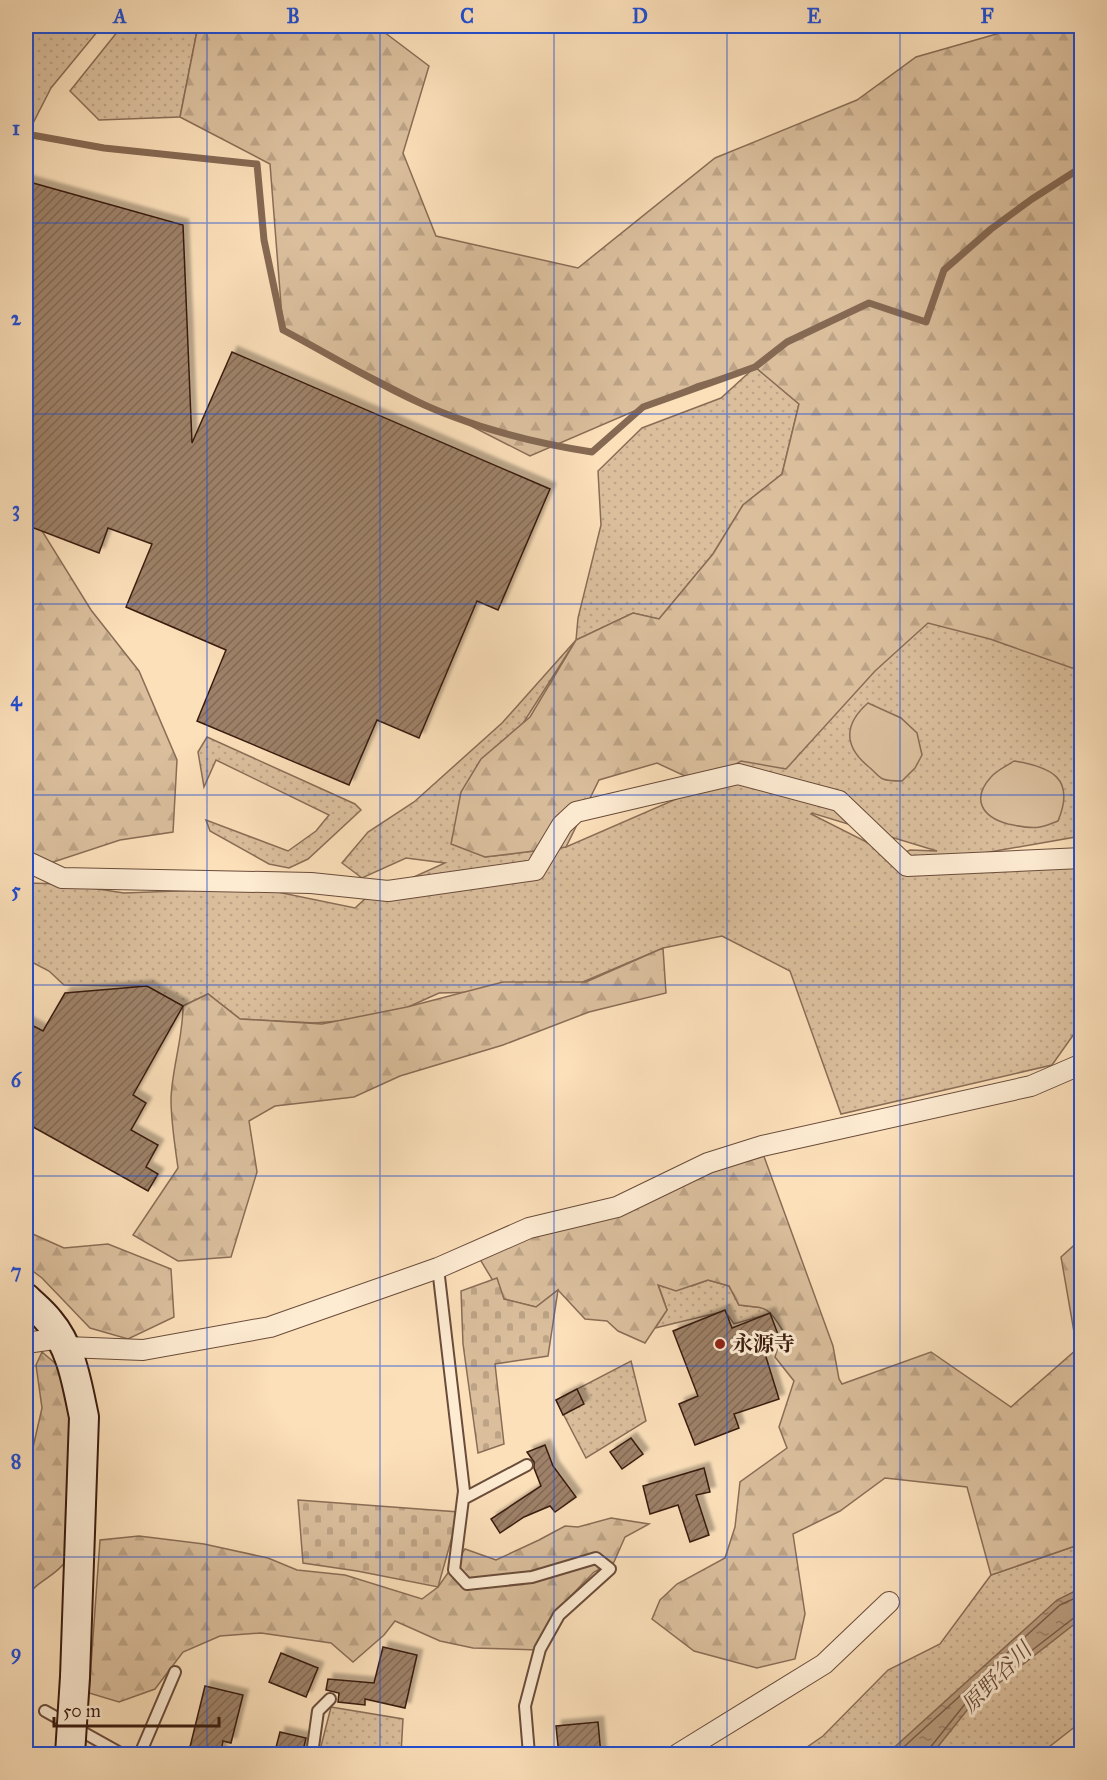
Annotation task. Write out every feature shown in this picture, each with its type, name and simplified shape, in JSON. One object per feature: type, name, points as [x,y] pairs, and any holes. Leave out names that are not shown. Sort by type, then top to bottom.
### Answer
[{"type":"street","points":[[26,861],[62,878],[311,883],[388,891],[535,870],[562,825],[576,812],[738,774],[839,801],[907,866],[1082,858]]},
{"type":"street","points":[[26,1342],[64,1342],[143,1350],[270,1327],[438,1268],[530,1228],[617,1207],[708,1163],[762,1146],[1031,1086],[1082,1064]]},
{"type":"street","points":[[26,1298],[50,1321],[64,1342],[76,1379],[84,1417],[70,1755]]},
{"type":"street","points":[[678,1755],[824,1664],[889,1602]]},
{"type":"lane","points":[[438,1268],[464,1491],[454,1570],[467,1584],[532,1577],[596,1558],[609,1569],[559,1616],[540,1649],[525,1706],[529,1755]]},
{"type":"lane","points":[[463,1499],[527,1465]]},
{"type":"lane","points":[[140,1755],[175,1672]]},
{"type":"lane","points":[[312,1755],[318,1711],[330,1699]]},
{"type":"lane","points":[[45,1711],[122,1755]]},
{"type":"green space","points":[[26,26],[102,26],[51,88],[26,137]]},
{"type":"green space","points":[[122,26],[198,26],[180,117],[99,120],[70,91]]},
{"type":"green space","points":[[198,26],[376,26],[429,66],[403,153],[436,236],[578,268],[715,158],[857,100],[916,57],[1020,26],[1081,26],[1081,667],[1072,668],[990,639],[928,623],[875,671],[786,769],[741,761],[702,784],[657,763],[599,780],[566,847],[485,857],[451,844],[461,792],[481,759],[530,717],[576,640],[633,613],[659,619],[713,554],[743,505],[782,474],[799,404],[755,367],[697,384],[530,456],[283,330],[270,164],[180,117]]},
{"type":"green space","points":[[755,367],[799,404],[782,474],[743,505],[713,554],[659,619],[633,613],[576,640],[578,618],[601,525],[598,471],[642,428],[721,398]]},
{"type":"green space","points":[[1081,379],[1081,836],[984,853],[1081,859],[1081,1024],[1052,1065],[841,1114],[790,971],[722,936],[663,948],[564,990],[439,993],[386,1017],[315,1023],[240,1019],[208,994],[183,1006],[141,986],[64,985],[49,971],[26,959],[26,883],[65,884],[124,893],[258,888],[355,908],[365,899],[445,863],[406,858],[362,878],[342,863],[368,832],[414,802],[502,723],[576,640],[522,725],[482,759],[485,857],[566,847],[711,784]],"holes":[[[812,813],[937,851],[910,850],[896,857]]]},
{"type":"green space","points":[[26,505],[91,610],[139,671],[177,760],[173,832],[120,840],[26,871]]},
{"type":"green space","points":[[868,703],[901,718],[917,733],[922,755],[915,768],[902,781],[879,777],[854,751],[850,735],[851,727],[854,719]]},
{"type":"green space","points":[[207,737],[355,804],[361,810],[308,859],[289,868],[269,864],[210,831],[206,820],[288,851],[316,831],[329,815],[216,760],[204,787],[198,752]]},
{"type":"green space","points":[[1014,761],[1039,767],[1057,777],[1064,794],[1058,821],[1040,827],[1024,827],[999,821],[986,812],[981,800],[985,785],[996,772]]},
{"type":"green space","points":[[663,948],[666,993],[589,1012],[503,1045],[400,1076],[354,1097],[275,1106],[249,1121],[257,1172],[231,1257],[178,1261],[133,1235],[178,1168],[171,1099],[183,1006],[208,994],[240,1019],[322,1024],[407,1007],[503,982],[586,982]]},
{"type":"green space","points":[[762,1151],[833,1346],[842,1384],[931,1352],[1011,1407],[1077,1349],[1061,1257],[1081,1239],[1081,1544],[991,1575],[967,1487],[885,1478],[840,1511],[793,1534],[805,1614],[795,1659],[757,1668],[694,1651],[652,1619],[660,1600],[677,1584],[725,1558],[735,1527],[740,1482],[787,1448],[779,1427],[794,1381],[775,1357],[783,1331],[778,1323],[766,1310],[739,1305],[729,1286],[708,1280],[676,1291],[658,1285],[667,1310],[645,1343],[618,1331],[607,1321],[585,1319],[558,1290],[536,1307],[504,1299],[478,1256],[681,1185]]},
{"type":"green space","points":[[26,1231],[64,1248],[108,1244],[171,1269],[174,1317],[128,1339],[90,1328],[42,1278],[26,1266]]},
{"type":"green space","points":[[497,1278],[504,1299],[536,1307],[558,1290],[548,1356],[495,1364],[504,1444],[478,1453],[463,1344],[461,1291]]},
{"type":"green space","points":[[708,1280],[729,1286],[739,1305],[765,1308],[772,1313],[734,1324],[725,1311],[655,1328],[667,1310],[658,1284],[692,1286]]},
{"type":"green space","points":[[42,1352],[69,1375],[73,1417],[66,1561],[57,1571],[35,1587],[26,1598],[26,1478],[42,1408],[36,1365]]},
{"type":"green space","points":[[631,1361],[646,1421],[586,1458],[556,1400]]},
{"type":"green space","points":[[298,1500],[459,1512],[438,1587],[303,1563]]},
{"type":"green space","points":[[611,1518],[649,1524],[625,1537],[614,1562],[594,1572],[562,1605],[539,1650],[473,1648],[440,1641],[395,1621],[384,1635],[353,1662],[331,1643],[261,1633],[220,1636],[183,1652],[155,1689],[119,1702],[89,1693],[100,1540],[139,1536],[204,1544],[268,1558],[297,1570],[345,1575],[422,1599],[438,1587],[465,1549],[496,1560],[565,1526],[578,1527]]},
{"type":"green space","points":[[1081,1544],[1081,1722],[1040,1754],[797,1754],[823,1736],[888,1670],[940,1644],[991,1575]]},
{"type":"green space","points":[[331,1707],[403,1719],[401,1754],[319,1754]]},
{"type":"water","name":"原野谷川","points":[[1081,1588],[1081,1619],[972,1704],[932,1754],[887,1754],[1057,1600]]},
{"type":"building","points":[[26,181],[183,225],[192,443],[232,352],[550,489],[498,610],[477,601],[419,738],[377,720],[349,785],[197,721],[226,650],[126,607],[152,544],[108,528],[99,553],[26,525]]},
{"type":"building","points":[[147,986],[183,1006],[133,1095],[146,1103],[131,1130],[158,1145],[146,1167],[158,1174],[148,1191],[26,1123],[26,1022],[43,1031],[65,993]]},
{"type":"building","points":[[725,1310],[732,1328],[770,1313],[779,1337],[762,1344],[779,1399],[734,1414],[739,1428],[695,1445],[679,1404],[698,1396],[673,1331]]},
{"type":"building","points":[[577,1389],[584,1404],[563,1415],[556,1400]]},
{"type":"building","points":[[631,1438],[643,1454],[622,1469],[610,1452]]},
{"type":"building","points":[[545,1445],[553,1466],[576,1497],[555,1512],[550,1506],[524,1517],[500,1533],[491,1519],[541,1486],[534,1462],[527,1452]]},
{"type":"building","points":[[704,1468],[710,1492],[696,1495],[709,1535],[690,1542],[678,1505],[650,1514],[643,1486]]},
{"type":"building","points":[[383,1647],[417,1655],[405,1708],[365,1699],[365,1705],[338,1702],[339,1693],[326,1690],[328,1679],[374,1683]]},
{"type":"building","points":[[281,1653],[318,1668],[306,1697],[269,1682]]},
{"type":"building","points":[[205,1686],[243,1695],[231,1743],[223,1741],[220,1755],[188,1755]]},
{"type":"building","points":[[598,1722],[601,1755],[559,1755],[556,1726]]},
{"type":"building","points":[[280,1732],[306,1738],[302,1755],[274,1755]]},
{"type":"waterway","points":[[26,134],[104,148],[257,164],[264,240],[283,330],[389,388],[432,408],[505,434],[592,452],[643,407],[755,367],[787,342],[869,303],[926,322],[944,270],[991,229],[1082,167]]},
{"type":"place","name":"永源寺","points":[[720,1344]]}]
